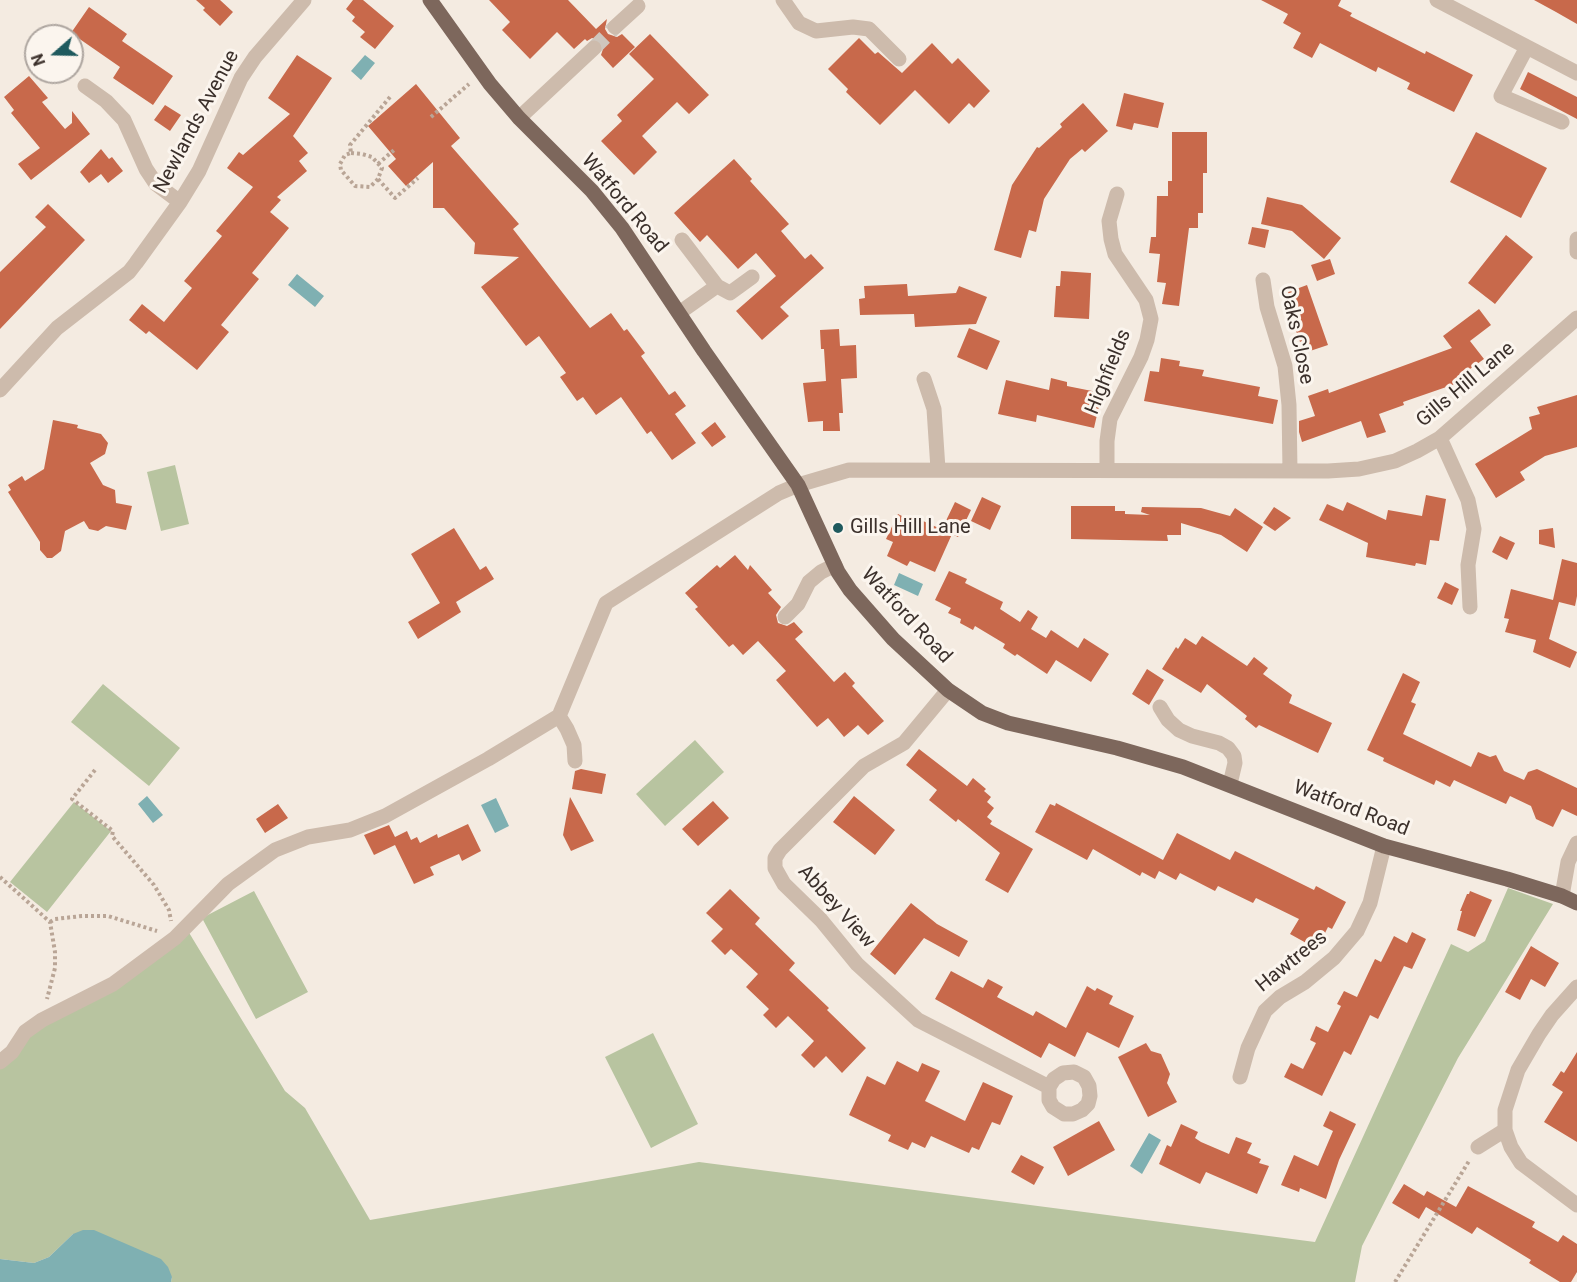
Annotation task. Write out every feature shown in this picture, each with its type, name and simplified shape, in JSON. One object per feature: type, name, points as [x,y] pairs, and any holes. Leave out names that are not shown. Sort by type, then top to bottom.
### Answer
[{"type":"main road","name":"Watford Road","points":[[430,0],[473,62],[519,118],[592,191],[622,228],[798,485],[835,565],[850,590],[893,639],[948,690],[982,713],[1008,723],[1117,748],[1183,767],[1384,846],[1507,879],[1577,903]]},
{"type":"street","name":"Newlands Avenue","points":[[0,390],[57,328],[129,272],[180,202],[199,171],[241,78],[255,57],[304,0]]},
{"type":"street","points":[[783,0],[799,24],[816,31],[853,27],[869,29],[899,59]]},
{"type":"street","points":[[1437,0],[1577,73]]},
{"type":"street","points":[[615,27],[638,6]]},
{"type":"street","points":[[1527,47],[1502,96],[1562,122]]},
{"type":"street","points":[[519,118],[594,48]]},
{"type":"street","points":[[85,86],[106,101],[124,120],[146,169],[156,184],[180,202]]},
{"type":"street","name":"Highfields","points":[[1107,470],[1110,419],[1148,340],[1150,319],[1146,300],[1115,254],[1111,239],[1109,221],[1117,194]]},
{"type":"street","points":[[1577,239],[1577,252]]},
{"type":"street","points":[[682,240],[717,286],[730,294],[752,277]]},
{"type":"street","name":"Oaks Close","points":[[1263,280],[1267,307],[1285,366],[1289,405],[1290,471]]},
{"type":"street","points":[[679,313],[717,286]]},
{"type":"street","name":"Gills Hill Lane","points":[[558,716],[606,603],[779,493],[798,485],[849,470],[1290,471],[1359,469],[1395,461],[1440,438],[1577,318]]},
{"type":"street","points":[[924,379],[934,410],[939,469]]},
{"type":"street","points":[[1440,438],[1468,500],[1474,530],[1468,566],[1470,607]]},
{"type":"street","points":[[785,616],[798,604],[809,582],[821,572],[835,565]]},
{"type":"street","name":"Abbey View","points":[[948,690],[904,742],[864,766],[780,850],[775,858],[775,868],[784,884],[821,920],[857,964],[918,1020],[1049,1087]]},
{"type":"street","points":[[1160,707],[1168,720],[1179,730],[1192,736],[1219,742],[1228,748],[1234,756],[1235,763],[1230,784]]},
{"type":"street","points":[[0,1062],[12,1052],[25,1032],[42,1020],[113,984],[175,938],[228,884],[275,850],[308,837],[350,830],[385,816],[488,759],[558,716],[567,729],[574,746],[575,761]]},
{"type":"street","points":[[1562,896],[1568,862],[1577,843]]},
{"type":"street","name":"Hawtrees","points":[[1240,1077],[1248,1048],[1265,1011],[1280,997],[1305,982],[1334,958],[1357,932],[1370,903],[1384,846]]},
{"type":"street","points":[[1577,987],[1551,1015],[1518,1070],[1505,1110],[1505,1130],[1511,1147],[1521,1163],[1577,1205]]},
{"type":"street","points":[[1478,1147],[1505,1130]]},
{"type":"path","points":[[431,117],[471,83]]},
{"type":"path","points":[[351,153],[350,145],[390,97]]},
{"type":"path","points":[[378,164],[394,150]]},
{"type":"path","points":[[351,153],[372,157],[378,164],[382,168],[378,179],[370,187],[355,186],[341,170],[340,164],[342,158],[351,153]]},
{"type":"path","points":[[378,179],[395,198],[418,178]]},
{"type":"path","points":[[95,770],[72,799],[113,831],[112,836],[154,885],[169,910],[175,938]]},
{"type":"path","points":[[0,877],[50,922],[55,968],[42,1020]]},
{"type":"path","points":[[50,922],[55,919],[108,915],[175,938]]},
{"type":"path","points":[[1395,1282],[1478,1147]]},
{"type":"green space","points":[[175,465],[189,524],[161,531],[147,472]]},
{"type":"green space","points":[[103,684],[180,748],[149,786],[71,722]]},
{"type":"green space","points":[[695,740],[724,772],[665,826],[636,794]]},
{"type":"green space","points":[[74,802],[111,831],[47,912],[10,882]]},
{"type":"green space","points":[[1508,888],[1553,904],[1458,1058],[1362,1246],[1355,1282],[171,1282],[172,1277],[73,1234],[49,1257],[34,1263],[0,1259],[0,1066],[24,1037],[188,931],[285,1091],[305,1108],[370,1220],[699,1162],[1315,1242],[1451,944],[1468,952],[1485,941]]},
{"type":"green space","points":[[254,891],[308,992],[256,1019],[202,918]]},
{"type":"green space","points":[[653,1033],[698,1124],[651,1148],[605,1057]]},
{"type":"water","points":[[365,55],[375,63],[361,80],[351,71]]},
{"type":"water","points":[[297,274],[324,296],[315,307],[288,285]]},
{"type":"water","points":[[899,573],[923,584],[918,596],[894,585]]},
{"type":"water","points":[[147,796],[163,815],[153,823],[138,804]]},
{"type":"water","points":[[496,798],[509,826],[495,833],[481,805]]},
{"type":"water","points":[[1149,1133],[1161,1140],[1142,1174],[1130,1166]]},
{"type":"water","points":[[83,1230],[94,1230],[161,1259],[168,1267],[172,1277],[171,1282],[0,1282],[0,1259],[34,1263],[49,1257],[73,1234]]},
{"type":"building","points":[[196,0],[220,0],[233,12],[220,26]]},
{"type":"building","points":[[353,0],[363,0],[394,26],[375,49],[360,37],[365,32],[352,21],[355,17],[346,9]]},
{"type":"building","points":[[489,0],[568,0],[596,29],[607,19],[605,29],[608,34],[617,37],[622,34],[635,47],[613,68],[601,55],[604,46],[601,41],[592,38],[587,41],[585,39],[574,49],[557,32],[530,59],[502,30],[510,22]]},
{"type":"building","points":[[1261,0],[1341,0],[1338,6],[1352,13],[1350,16],[1425,54],[1426,51],[1473,75],[1454,112],[1407,89],[1410,83],[1378,67],[1376,72],[1320,43],[1312,58],[1293,48],[1301,33],[1283,23],[1288,14]]},
{"type":"building","points":[[1534,0],[1577,0],[1577,24],[1556,12]]},
{"type":"building","points":[[89,7],[127,34],[122,41],[173,76],[153,105],[113,78],[120,67],[84,42],[84,24],[77,24]]},
{"type":"building","points":[[650,34],[709,95],[689,114],[677,102],[642,136],[657,152],[634,175],[601,141],[622,121],[617,115],[654,79],[629,54]]},
{"type":"building","points":[[859,38],[875,54],[878,52],[902,73],[932,43],[952,64],[958,58],[990,91],[974,108],[969,103],[949,124],[915,90],[880,125],[846,92],[848,89],[828,69]]},
{"type":"building","points":[[297,55],[332,78],[293,136],[308,153],[299,161],[307,171],[277,197],[281,200],[270,212],[289,228],[252,273],[259,279],[221,325],[229,332],[197,370],[149,331],[146,334],[129,320],[142,304],[164,322],[192,288],[184,281],[222,236],[216,231],[253,187],[227,168],[239,152],[243,155],[290,114],[268,98]]},
{"type":"building","points":[[1528,72],[1577,97],[1577,119],[1520,89]]},
{"type":"building","points":[[24,80],[24,84],[36,84],[48,98],[42,102],[65,129],[72,123],[72,111],[90,134],[31,180],[18,164],[40,148],[11,113],[14,110],[4,97]]},
{"type":"building","points":[[416,84],[460,138],[451,146],[519,224],[513,229],[590,328],[611,313],[624,331],[627,329],[645,353],[641,356],[669,395],[675,391],[686,406],[675,414],[696,443],[672,460],[651,431],[647,434],[621,397],[596,415],[583,397],[577,401],[560,377],[566,373],[539,336],[526,346],[481,287],[519,257],[474,254],[475,243],[444,208],[433,208],[433,162],[406,186],[388,166],[396,159],[368,126]]},
{"type":"building","points":[[1124,93],[1164,103],[1158,128],[1134,123],[1132,130],[1116,126]]},
{"type":"building","points":[[1083,103],[1108,131],[1085,152],[1082,149],[1070,159],[1044,199],[1036,232],[1029,230],[1021,258],[994,250],[1012,185],[1037,147],[1039,148],[1062,127],[1060,124]]},
{"type":"building","points":[[165,105],[181,115],[170,131],[154,120]]},
{"type":"building","points":[[1172,132],[1207,132],[1207,173],[1203,173],[1203,213],[1198,213],[1198,228],[1189,228],[1179,306],[1162,304],[1166,283],[1157,282],[1160,254],[1149,253],[1151,237],[1156,237],[1157,196],[1168,196],[1168,181],[1172,181]]},
{"type":"building","points":[[1476,132],[1547,168],[1521,218],[1450,182]]},
{"type":"building","points":[[101,149],[109,159],[112,157],[123,171],[108,183],[101,174],[89,183],[80,172]]},
{"type":"building","points":[[734,159],[752,179],[750,181],[789,224],[781,231],[805,259],[811,254],[824,268],[780,307],[789,316],[762,340],[736,311],[776,276],[756,253],[738,269],[707,235],[700,242],[674,213]]},
{"type":"building","points":[[1267,197],[1302,205],[1341,238],[1324,259],[1292,231],[1261,224]]},
{"type":"building","points":[[48,204],[85,240],[0,329],[0,272],[46,227],[35,217]]},
{"type":"building","points":[[1252,227],[1269,230],[1265,248],[1248,244]]},
{"type":"building","points":[[1506,235],[1533,257],[1495,304],[1468,283]]},
{"type":"building","points":[[1330,259],[1335,274],[1317,281],[1311,265]]},
{"type":"building","points":[[1061,271],[1091,273],[1089,319],[1054,317],[1056,286],[1060,286]]},
{"type":"building","points":[[907,284],[908,296],[956,293],[959,286],[987,297],[976,324],[915,327],[914,314],[860,315],[859,299],[865,298],[864,286]]},
{"type":"building","points":[[1307,285],[1328,345],[1304,353],[1290,314],[1295,312],[1288,292]]},
{"type":"building","points":[[1479,309],[1491,325],[1470,341],[1484,359],[1453,381],[1455,384],[1403,402],[1404,405],[1379,414],[1386,432],[1367,438],[1361,421],[1302,442],[1299,421],[1315,416],[1308,396],[1328,389],[1329,393],[1452,348],[1443,336]]},
{"type":"building","points":[[969,328],[1000,341],[987,370],[957,357]]},
{"type":"building","points":[[839,329],[840,346],[856,345],[857,378],[841,379],[843,413],[839,413],[840,431],[823,431],[823,421],[808,422],[803,383],[826,381],[820,330]]},
{"type":"building","points":[[1161,358],[1180,361],[1179,366],[1204,370],[1202,376],[1260,387],[1258,396],[1278,400],[1273,424],[1144,401],[1150,371],[1159,372]]},
{"type":"building","points":[[1051,378],[1067,382],[1067,386],[1102,393],[1094,428],[1037,415],[1036,422],[998,414],[1006,380],[1049,390]]},
{"type":"building","points":[[1577,395],[1577,447],[1545,456],[1520,472],[1525,480],[1496,498],[1475,464],[1532,429],[1529,417],[1540,414],[1537,407]]},
{"type":"building","points":[[53,420],[78,425],[77,428],[101,434],[108,443],[105,454],[90,463],[103,485],[115,490],[116,503],[132,506],[126,530],[106,526],[98,531],[89,529],[84,521],[65,531],[61,551],[52,558],[47,558],[40,550],[40,542],[8,492],[11,490],[8,485],[22,476],[25,481],[44,469]]},
{"type":"building","points":[[715,422],[726,437],[712,447],[701,433]]},
{"type":"building","points":[[1426,495],[1446,499],[1439,541],[1430,540],[1426,565],[1416,563],[1415,566],[1366,557],[1368,543],[1319,520],[1327,504],[1343,511],[1347,502],[1386,520],[1388,510],[1422,516]]},
{"type":"building","points":[[982,497],[1001,506],[990,530],[971,521]]},
{"type":"building","points":[[955,502],[971,510],[958,537],[942,529]]},
{"type":"building","points":[[1071,506],[1115,506],[1115,511],[1125,511],[1125,514],[1150,515],[1141,512],[1142,507],[1201,508],[1230,516],[1235,508],[1263,527],[1247,552],[1221,535],[1181,523],[1181,535],[1167,535],[1168,541],[1071,539]]},
{"type":"building","points":[[1274,507],[1291,518],[1275,531],[1263,523]]},
{"type":"building","points":[[898,514],[910,520],[912,516],[952,534],[935,572],[910,561],[907,566],[887,556],[893,542],[886,539]]},
{"type":"building","points":[[454,528],[480,570],[486,566],[494,579],[456,602],[461,612],[418,639],[408,622],[440,603],[411,554]]},
{"type":"building","points":[[1553,528],[1555,548],[1539,544],[1539,530]]},
{"type":"building","points":[[1500,536],[1515,543],[1507,560],[1492,552]]},
{"type":"building","points":[[735,555],[748,570],[750,565],[772,590],[768,593],[781,607],[776,615],[778,623],[787,626],[794,622],[803,632],[795,639],[834,682],[845,672],[855,683],[852,686],[884,721],[868,735],[858,725],[844,737],[828,718],[817,727],[776,680],[786,671],[758,641],[743,655],[733,644],[729,647],[695,609],[698,607],[685,593],[717,565],[720,568]]},
{"type":"building","points":[[1562,559],[1577,563],[1577,596],[1575,606],[1559,602],[1549,639],[1577,652],[1570,668],[1533,652],[1536,640],[1505,632],[1509,619],[1504,618],[1511,589],[1553,600]]},
{"type":"building","points":[[949,571],[967,579],[965,583],[1003,602],[1000,609],[1020,622],[1028,610],[1038,617],[1031,629],[1046,638],[1051,630],[1078,648],[1084,638],[1109,654],[1091,682],[1056,660],[1047,674],[1017,654],[1015,656],[1003,648],[1005,644],[975,626],[973,630],[960,623],[961,619],[948,613],[951,608],[935,600]]},
{"type":"building","points":[[1445,582],[1459,589],[1452,605],[1437,598]]},
{"type":"building","points":[[1202,636],[1247,666],[1254,657],[1268,668],[1263,674],[1292,695],[1289,703],[1332,723],[1318,753],[1259,725],[1256,728],[1245,719],[1247,716],[1207,684],[1201,693],[1162,669],[1176,647],[1178,649],[1185,638],[1196,645]]},
{"type":"building","points":[[1147,669],[1164,680],[1149,705],[1132,694]]},
{"type":"building","points":[[1403,673],[1420,682],[1411,702],[1416,704],[1403,734],[1471,767],[1478,752],[1490,757],[1496,755],[1504,771],[1524,780],[1528,772],[1537,769],[1577,788],[1577,816],[1562,809],[1553,827],[1536,819],[1531,806],[1510,796],[1506,804],[1454,780],[1450,787],[1436,780],[1434,785],[1383,761],[1384,758],[1367,750]]},
{"type":"building","points":[[919,749],[967,786],[973,778],[986,789],[984,791],[991,797],[987,802],[994,808],[987,817],[992,821],[990,824],[1033,849],[1008,893],[985,880],[1000,853],[958,819],[956,822],[929,800],[937,790],[906,765]]},
{"type":"building","points":[[581,769],[606,774],[602,794],[572,789],[575,771]]},
{"type":"building","points":[[854,796],[895,830],[875,855],[833,822]]},
{"type":"building","points":[[570,797],[594,841],[571,851],[563,835]]},
{"type":"building","points":[[713,801],[729,818],[698,846],[682,829]]},
{"type":"building","points":[[1056,803],[1163,860],[1177,833],[1230,860],[1235,851],[1314,890],[1316,886],[1346,902],[1332,929],[1328,927],[1317,949],[1290,934],[1299,919],[1256,898],[1253,903],[1218,886],[1215,891],[1180,873],[1176,880],[1159,871],[1155,879],[1142,872],[1140,876],[1093,849],[1087,860],[1035,832],[1050,804],[1055,806]]},
{"type":"building","points":[[278,804],[288,818],[265,833],[256,819]]},
{"type":"building","points":[[468,824],[481,851],[462,861],[459,854],[430,867],[434,875],[414,884],[395,845],[374,855],[364,835],[389,825],[395,837],[407,831],[411,840],[417,837],[420,843],[437,834],[438,838]]},
{"type":"building","points":[[730,889],[760,918],[755,924],[795,963],[789,970],[866,1048],[842,1073],[826,1056],[814,1068],[801,1055],[814,1041],[788,1016],[776,1028],[763,1015],[769,1009],[746,987],[758,974],[731,949],[725,955],[711,941],[723,929],[706,913]]},
{"type":"building","points":[[1470,891],[1492,900],[1475,937],[1457,930],[1462,911],[1460,911]]},
{"type":"building","points":[[911,903],[937,924],[968,941],[959,957],[924,938],[895,975],[870,954]]},
{"type":"building","points":[[1412,932],[1426,939],[1412,969],[1404,966],[1378,1019],[1370,1015],[1351,1055],[1344,1051],[1322,1096],[1284,1077],[1291,1063],[1303,1069],[1316,1043],[1310,1040],[1316,1026],[1328,1032],[1341,1006],[1337,1004],[1344,991],[1357,997],[1375,959],[1381,962],[1394,936],[1407,943]]},
{"type":"building","points":[[1531,946],[1559,963],[1545,987],[1531,979],[1520,1000],[1505,992]]},
{"type":"building","points":[[951,971],[983,988],[988,979],[1003,987],[997,997],[1033,1016],[1036,1011],[1066,1028],[1087,986],[1113,996],[1109,1004],[1134,1016],[1119,1048],[1087,1032],[1075,1057],[1049,1043],[1041,1058],[935,999]]},
{"type":"building","points":[[1146,1043],[1151,1051],[1161,1054],[1170,1074],[1167,1083],[1177,1102],[1148,1117],[1118,1057]]},
{"type":"building","points":[[1577,1052],[1577,1142],[1544,1122],[1563,1092],[1552,1085],[1561,1071],[1564,1073]]},
{"type":"building","points":[[897,1061],[918,1072],[922,1063],[940,1071],[925,1101],[965,1121],[983,1082],[1013,1096],[1000,1125],[992,1122],[979,1150],[972,1147],[969,1153],[931,1136],[925,1148],[912,1142],[908,1150],[888,1141],[891,1135],[849,1115],[867,1076],[885,1085]]},
{"type":"building","points":[[1330,1111],[1356,1124],[1339,1160],[1326,1199],[1300,1188],[1299,1192],[1281,1185],[1294,1155],[1318,1166],[1333,1131],[1323,1126]]},
{"type":"building","points":[[1099,1121],[1115,1150],[1068,1176],[1053,1147]]},
{"type":"building","points":[[1181,1124],[1198,1132],[1195,1138],[1201,1142],[1229,1154],[1236,1137],[1252,1143],[1247,1153],[1261,1159],[1259,1163],[1269,1166],[1257,1194],[1206,1172],[1200,1184],[1159,1164],[1167,1145],[1171,1147]]},
{"type":"building","points":[[1021,1155],[1044,1167],[1034,1185],[1011,1172]]},
{"type":"building","points":[[1404,1184],[1424,1196],[1427,1191],[1456,1207],[1468,1186],[1535,1222],[1532,1227],[1558,1242],[1563,1235],[1577,1244],[1577,1272],[1571,1282],[1560,1282],[1529,1263],[1531,1260],[1477,1227],[1472,1234],[1426,1207],[1419,1219],[1392,1203]]},
{"type":"tunnel","points":[[594,48],[615,27]]},
{"type":"place","name":"Gills Hill Lane","points":[[838,528]]}]
